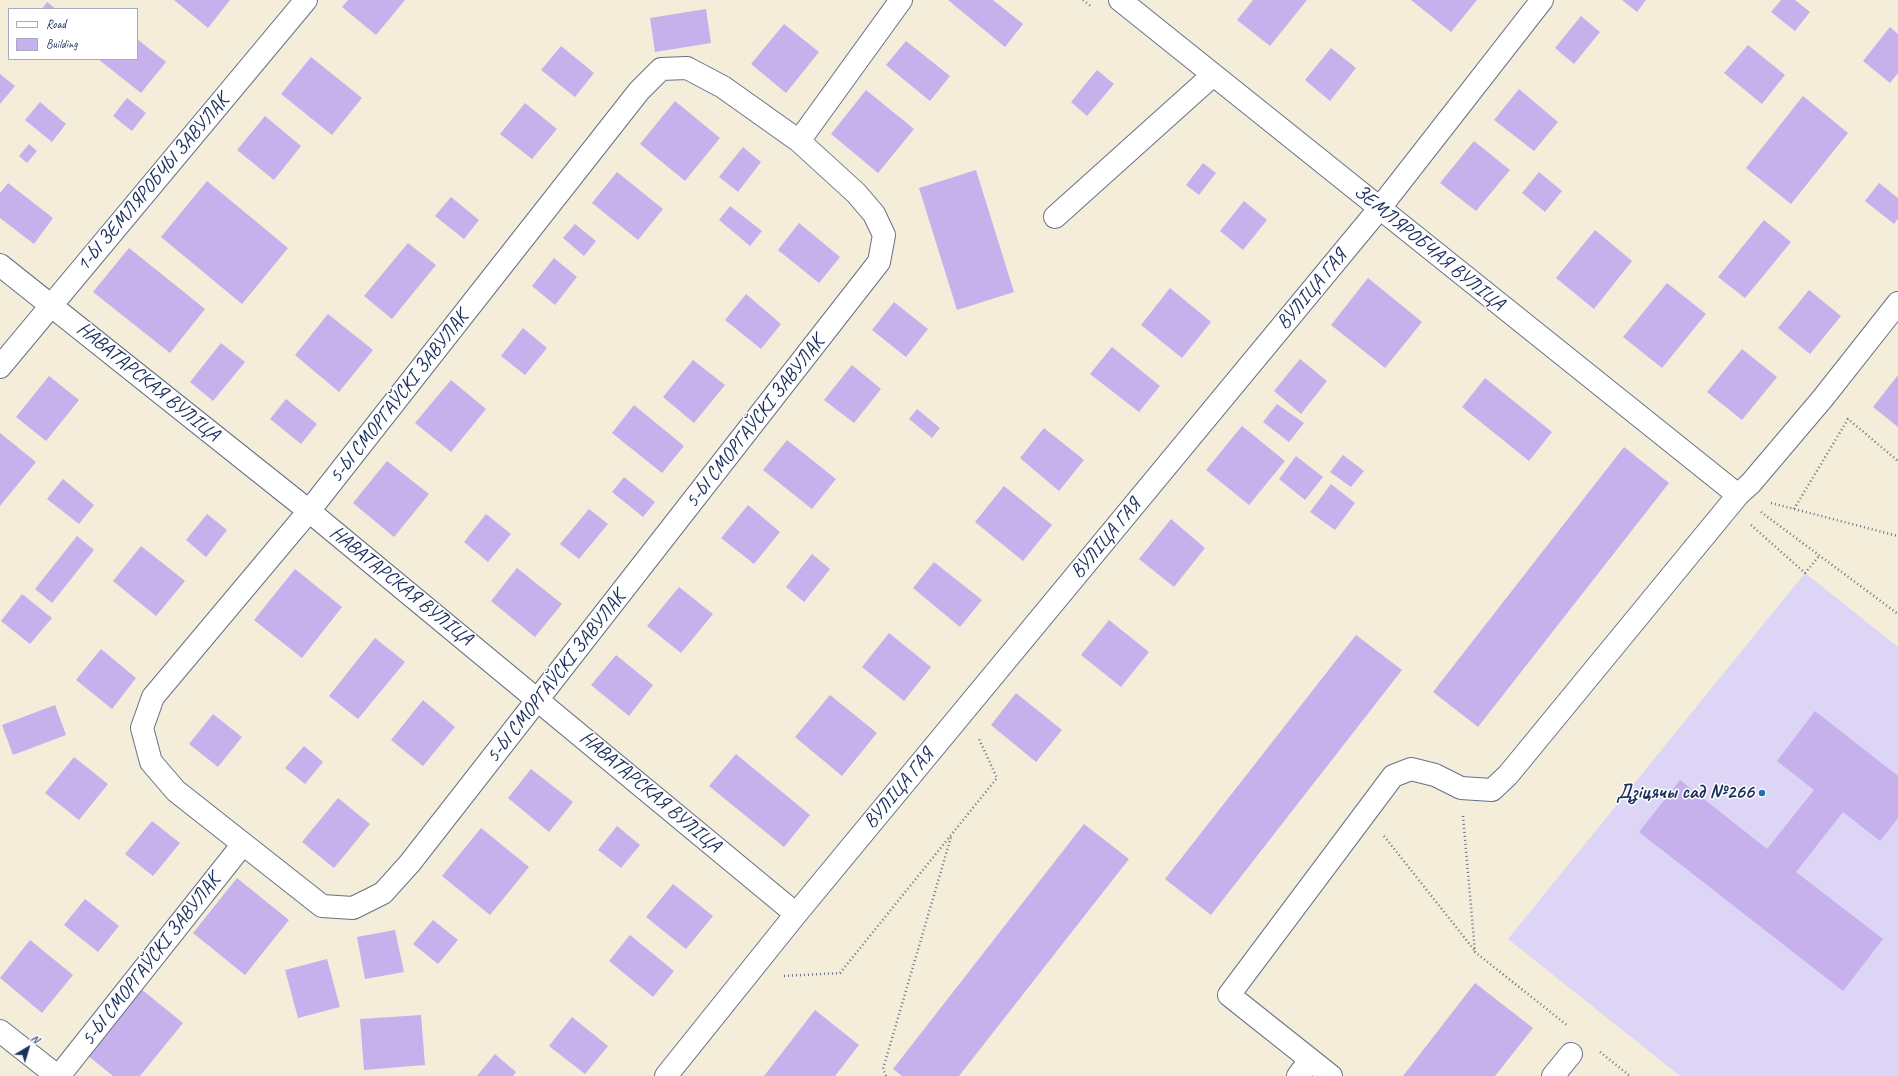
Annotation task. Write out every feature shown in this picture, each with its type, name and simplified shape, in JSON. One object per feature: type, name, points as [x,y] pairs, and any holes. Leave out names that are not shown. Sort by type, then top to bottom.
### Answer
[{"type":"street","name":"1-Ы ЗЕМЛЯРОБЧЫ ЗАВУЛАК","points":[[0,367],[306,0]]},
{"type":"street","points":[[799,140],[901,0]]},
{"type":"street","name":"ЗЕМЛЯРОБЧАЯ ВУЛІЦА","points":[[1120,0],[1379,209],[1734,501]]},
{"type":"street","name":"ВУЛІЦА ГАЯ","points":[[666,1076],[796,914],[1379,209],[1542,0]]},
{"type":"street","name":"5-Ы СМОРГАЎСКІ ЗАВУЛАК","points":[[687,68],[723,87],[799,140],[856,194],[874,214],[884,235],[879,262],[410,863],[383,892],[353,908],[322,906],[176,791],[151,762],[142,728],[153,697],[309,510],[639,91],[661,69],[687,68]]},
{"type":"street","points":[[1054,217],[1213,75]]},
{"type":"street","name":"НАВАТАРСКАЯ ВУЛІЦА","points":[[0,265],[309,510],[539,699],[796,914]]},
{"type":"street","points":[[1331,1076],[1304,1068],[1229,995],[1393,776],[1411,769],[1435,775],[1461,788],[1492,790],[1508,774],[1734,501],[1823,398],[1898,303]]},
{"type":"street","name":"5-Ы СМОРГАЎСКІ ЗАВУЛАК","points":[[58,1076],[242,844]]},
{"type":"street","points":[[0,1031],[58,1076]]},
{"type":"street","points":[[1553,1076],[1577,1046]]},
{"type":"path","points":[[1794,509],[1848,420],[1898,461]]},
{"type":"path","points":[[1734,501],[1794,509],[1898,536]]},
{"type":"path","points":[[1734,501],[1820,555],[1898,614]]},
{"type":"path","points":[[1734,501],[1805,573],[1820,555]]},
{"type":"path","points":[[778,982],[784,976],[840,973],[997,778],[976,730]]},
{"type":"path","points":[[1461,788],[1475,952]]},
{"type":"path","points":[[1366,814],[1475,952],[1577,1046],[1630,1076]]},
{"type":"path","points":[[886,1076],[883,1069],[951,834]]},
{"type":"shaded area","name":"Дзіцячы сад №266","points":[[1805,573],[1898,647],[1898,1076],[1680,1076],[1508,939]]},
{"type":"building","points":[[174,0],[230,0],[208,28]]},
{"type":"building","points":[[348,0],[405,0],[376,35],[342,7]]},
{"type":"building","points":[[948,0],[993,0],[1023,24],[1005,47]]},
{"type":"building","points":[[1253,0],[1307,0],[1270,46],[1237,20]]},
{"type":"building","points":[[1411,0],[1477,0],[1451,32]]},
{"type":"building","points":[[1622,0],[1646,0],[1637,12]]},
{"type":"building","points":[[1781,0],[1795,0],[1810,12],[1795,31],[1771,12]]},
{"type":"building","points":[[47,2],[55,8],[43,8]]},
{"type":"building","points":[[706,9],[711,43],[655,52],[650,18]]},
{"type":"building","points":[[1581,16],[1600,32],[1574,64],[1555,48]]},
{"type":"building","points":[[784,24],[819,52],[786,93],[751,64]]},
{"type":"building","points":[[1890,27],[1898,34],[1898,73],[1890,83],[1863,61]]},
{"type":"building","points":[[138,40],[166,62],[141,93],[99,60],[138,60]]},
{"type":"building","points":[[906,41],[950,76],[930,101],[886,65]]},
{"type":"building","points":[[1748,45],[1785,75],[1762,104],[1724,73]]},
{"type":"building","points":[[561,46],[594,73],[575,97],[541,70]]},
{"type":"building","points":[[1331,48],[1356,68],[1330,101],[1305,80]]},
{"type":"building","points":[[311,57],[362,98],[332,135],[281,94]]},
{"type":"building","points":[[1097,70],[1114,84],[1087,116],[1071,102]]},
{"type":"building","points":[[0,74],[15,86],[0,104]]},
{"type":"building","points":[[1519,89],[1558,122],[1534,151],[1494,120]]},
{"type":"building","points":[[866,90],[914,129],[878,173],[831,134]]},
{"type":"building","points":[[1803,96],[1848,133],[1791,204],[1746,168]]},
{"type":"building","points":[[127,98],[146,113],[132,131],[113,116]]},
{"type":"building","points":[[675,101],[720,138],[685,181],[640,144]]},
{"type":"building","points":[[40,102],[66,124],[52,142],[25,120]]},
{"type":"building","points":[[525,103],[557,129],[532,159],[500,134]]},
{"type":"building","points":[[265,116],[301,146],[274,180],[237,150]]},
{"type":"building","points":[[1474,141],[1510,170],[1476,211],[1440,183]]},
{"type":"building","points":[[29,144],[37,151],[27,163],[19,156]]},
{"type":"building","points":[[743,147],[761,162],[738,192],[719,177]]},
{"type":"building","points":[[1203,163],[1216,173],[1199,195],[1186,185]]},
{"type":"building","points":[[976,170],[1014,292],[957,310],[919,188]]},
{"type":"building","points":[[617,172],[663,209],[638,240],[592,203]]},
{"type":"building","points":[[1539,172],[1562,191],[1545,212],[1522,193]]},
{"type":"building","points":[[207,181],[288,248],[242,304],[161,237]]},
{"type":"building","points":[[8,183],[53,218],[34,244],[0,218],[0,193]]},
{"type":"building","points":[[1879,183],[1898,198],[1898,219],[1894,224],[1865,201]]},
{"type":"building","points":[[451,197],[479,220],[464,239],[435,216]]},
{"type":"building","points":[[1244,201],[1267,220],[1243,250],[1220,231]]},
{"type":"building","points":[[730,206],[762,231],[750,246],[719,220]]},
{"type":"building","points":[[1764,220],[1791,242],[1745,298],[1718,277]]},
{"type":"building","points":[[799,223],[840,257],[819,283],[778,250]]},
{"type":"building","points":[[575,224],[596,241],[584,256],[563,238]]},
{"type":"building","points":[[1595,230],[1632,261],[1594,309],[1556,278]]},
{"type":"building","points":[[408,243],[436,265],[392,319],[364,296]]},
{"type":"building","points":[[129,248],[205,309],[170,353],[93,292]]},
{"type":"building","points":[[554,258],[577,277],[555,305],[532,286]]},
{"type":"building","points":[[1368,278],[1422,322],[1385,368],[1331,325]]},
{"type":"building","points":[[1667,283],[1706,314],[1662,368],[1623,337]]},
{"type":"building","points":[[1170,288],[1211,322],[1182,358],[1141,325]]},
{"type":"building","points":[[1809,290],[1841,316],[1810,354],[1778,328]]},
{"type":"building","points":[[746,294],[781,324],[761,349],[725,320]]},
{"type":"building","points":[[894,302],[928,329],[906,357],[872,330]]},
{"type":"building","points":[[328,314],[373,350],[339,392],[295,355]]},
{"type":"building","points":[[523,328],[547,348],[525,375],[501,356]]},
{"type":"building","points":[[221,343],[245,362],[213,401],[190,382]]},
{"type":"building","points":[[1112,347],[1160,386],[1139,412],[1090,374]]},
{"type":"building","points":[[1742,349],[1777,377],[1742,420],[1707,392]]},
{"type":"building","points":[[1300,359],[1327,381],[1301,414],[1274,391]]},
{"type":"building","points":[[693,360],[725,385],[694,423],[663,397]]},
{"type":"building","points":[[852,365],[881,389],[854,423],[824,400]]},
{"type":"building","points":[[1898,375],[1898,427],[1873,407]]},
{"type":"building","points":[[49,376],[79,400],[46,441],[16,417]]},
{"type":"building","points":[[1485,378],[1552,432],[1529,461],[1462,407]]},
{"type":"building","points":[[451,380],[486,409],[451,452],[415,423]]},
{"type":"building","points":[[286,399],[317,424],[301,444],[270,419]]},
{"type":"building","points":[[1277,404],[1304,423],[1289,442],[1263,422]]},
{"type":"building","points":[[634,405],[684,446],[662,473],[612,433]]},
{"type":"building","points":[[917,409],[940,428],[932,438],[909,419]]},
{"type":"building","points":[[1242,426],[1285,461],[1249,505],[1206,470]]},
{"type":"building","points":[[1044,428],[1084,460],[1059,491],[1020,458]]},
{"type":"building","points":[[0,433],[36,462],[0,506]]},
{"type":"building","points":[[787,440],[836,479],[812,509],[763,470]]},
{"type":"building","points":[[1624,447],[1669,483],[1478,727],[1433,692]]},
{"type":"building","points":[[1343,455],[1364,471],[1351,487],[1330,472]]},
{"type":"building","points":[[1296,456],[1323,477],[1305,500],[1279,479]]},
{"type":"building","points":[[387,461],[429,494],[394,537],[353,503]]},
{"type":"building","points":[[624,477],[655,502],[643,517],[612,492]]},
{"type":"building","points":[[63,479],[94,505],[79,524],[47,499]]},
{"type":"building","points":[[1331,484],[1355,503],[1335,530],[1310,512]]},
{"type":"building","points":[[1004,486],[1052,525],[1023,561],[975,522]]},
{"type":"building","points":[[748,505],[780,532],[754,564],[721,538]]},
{"type":"building","points":[[589,509],[608,524],[579,559],[560,544]]},
{"type":"building","points":[[207,514],[227,530],[206,557],[186,540]]},
{"type":"building","points":[[486,514],[511,534],[488,562],[464,542]]},
{"type":"building","points":[[1171,519],[1205,548],[1174,587],[1139,559]]},
{"type":"building","points":[[77,536],[94,550],[52,603],[35,589]]},
{"type":"building","points":[[141,546],[185,581],[156,616],[113,581]]},
{"type":"building","points":[[812,554],[830,569],[804,602],[786,587]]},
{"type":"building","points":[[934,562],[982,600],[960,627],[913,588]]},
{"type":"building","points":[[517,568],[562,604],[535,637],[491,601]]},
{"type":"building","points":[[295,569],[342,607],[302,658],[254,620]]},
{"type":"building","points":[[679,587],[713,614],[681,653],[647,626]]},
{"type":"building","points":[[22,594],[52,618],[30,644],[1,621]]},
{"type":"building","points":[[1109,620],[1149,652],[1121,687],[1081,655]]},
{"type":"building","points":[[889,633],[931,667],[904,701],[862,667]]},
{"type":"building","points":[[1356,635],[1402,670],[1211,915],[1165,879]]},
{"type":"building","points":[[375,638],[405,662],[358,719],[329,696]]},
{"type":"building","points":[[101,649],[136,678],[112,709],[76,680]]},
{"type":"building","points":[[616,655],[653,685],[629,716],[591,685]]},
{"type":"building","points":[[1016,693],[1062,730],[1036,762],[991,725]]},
{"type":"building","points":[[830,695],[877,733],[842,776],[795,737]]},
{"type":"building","points":[[423,700],[455,727],[423,766],[391,740]]},
{"type":"building","points":[[55,705],[66,735],[13,755],[2,725]]},
{"type":"building","points":[[1815,711],[1898,776],[1898,818],[1880,841],[1843,812],[1796,872],[1883,939],[1843,991],[1639,832],[1680,780],[1767,849],[1814,790],[1777,761]]},
{"type":"building","points":[[213,714],[242,737],[218,767],[189,744]]},
{"type":"building","points":[[304,746],[323,762],[305,784],[285,768]]},
{"type":"building","points":[[736,754],[810,815],[784,847],[709,786]]},
{"type":"building","points":[[74,757],[108,784],[79,820],[45,793]]},
{"type":"building","points":[[531,769],[573,802],[549,832],[508,798]]},
{"type":"building","points":[[338,798],[370,824],[334,868],[302,842]]},
{"type":"building","points":[[152,821],[180,843],[153,876],[125,854]]},
{"type":"building","points":[[1084,824],[1129,859],[959,1076],[902,1076],[893,1069]]},
{"type":"building","points":[[617,826],[640,845],[621,868],[598,850]]},
{"type":"building","points":[[481,828],[529,867],[490,915],[442,876]]},
{"type":"building","points":[[237,878],[289,920],[245,975],[193,933]]},
{"type":"building","points":[[673,884],[713,916],[686,949],[646,917]]},
{"type":"building","points":[[85,899],[119,926],[98,952],[64,925]]},
{"type":"building","points":[[433,920],[458,940],[438,964],[413,944]]},
{"type":"building","points":[[395,930],[404,972],[365,979],[357,937]]},
{"type":"building","points":[[630,935],[674,971],[653,997],[609,961]]},
{"type":"building","points":[[30,940],[73,975],[42,1013],[0,978]]},
{"type":"building","points":[[327,959],[340,1007],[298,1018],[285,970]]},
{"type":"building","points":[[1475,983],[1533,1028],[1495,1076],[1403,1076]]},
{"type":"building","points":[[141,989],[183,1023],[140,1076],[113,1076],[87,1055]]},
{"type":"building","points":[[815,1010],[859,1045],[835,1076],[764,1076]]},
{"type":"building","points":[[421,1015],[425,1065],[364,1070],[360,1019]]},
{"type":"building","points":[[572,1017],[608,1046],[585,1074],[549,1046]]},
{"type":"building","points":[[495,1054],[516,1072],[513,1076],[477,1076]]},
{"type":"place","name":"Дзіцячы сад №266","points":[[1762,793]]}]
